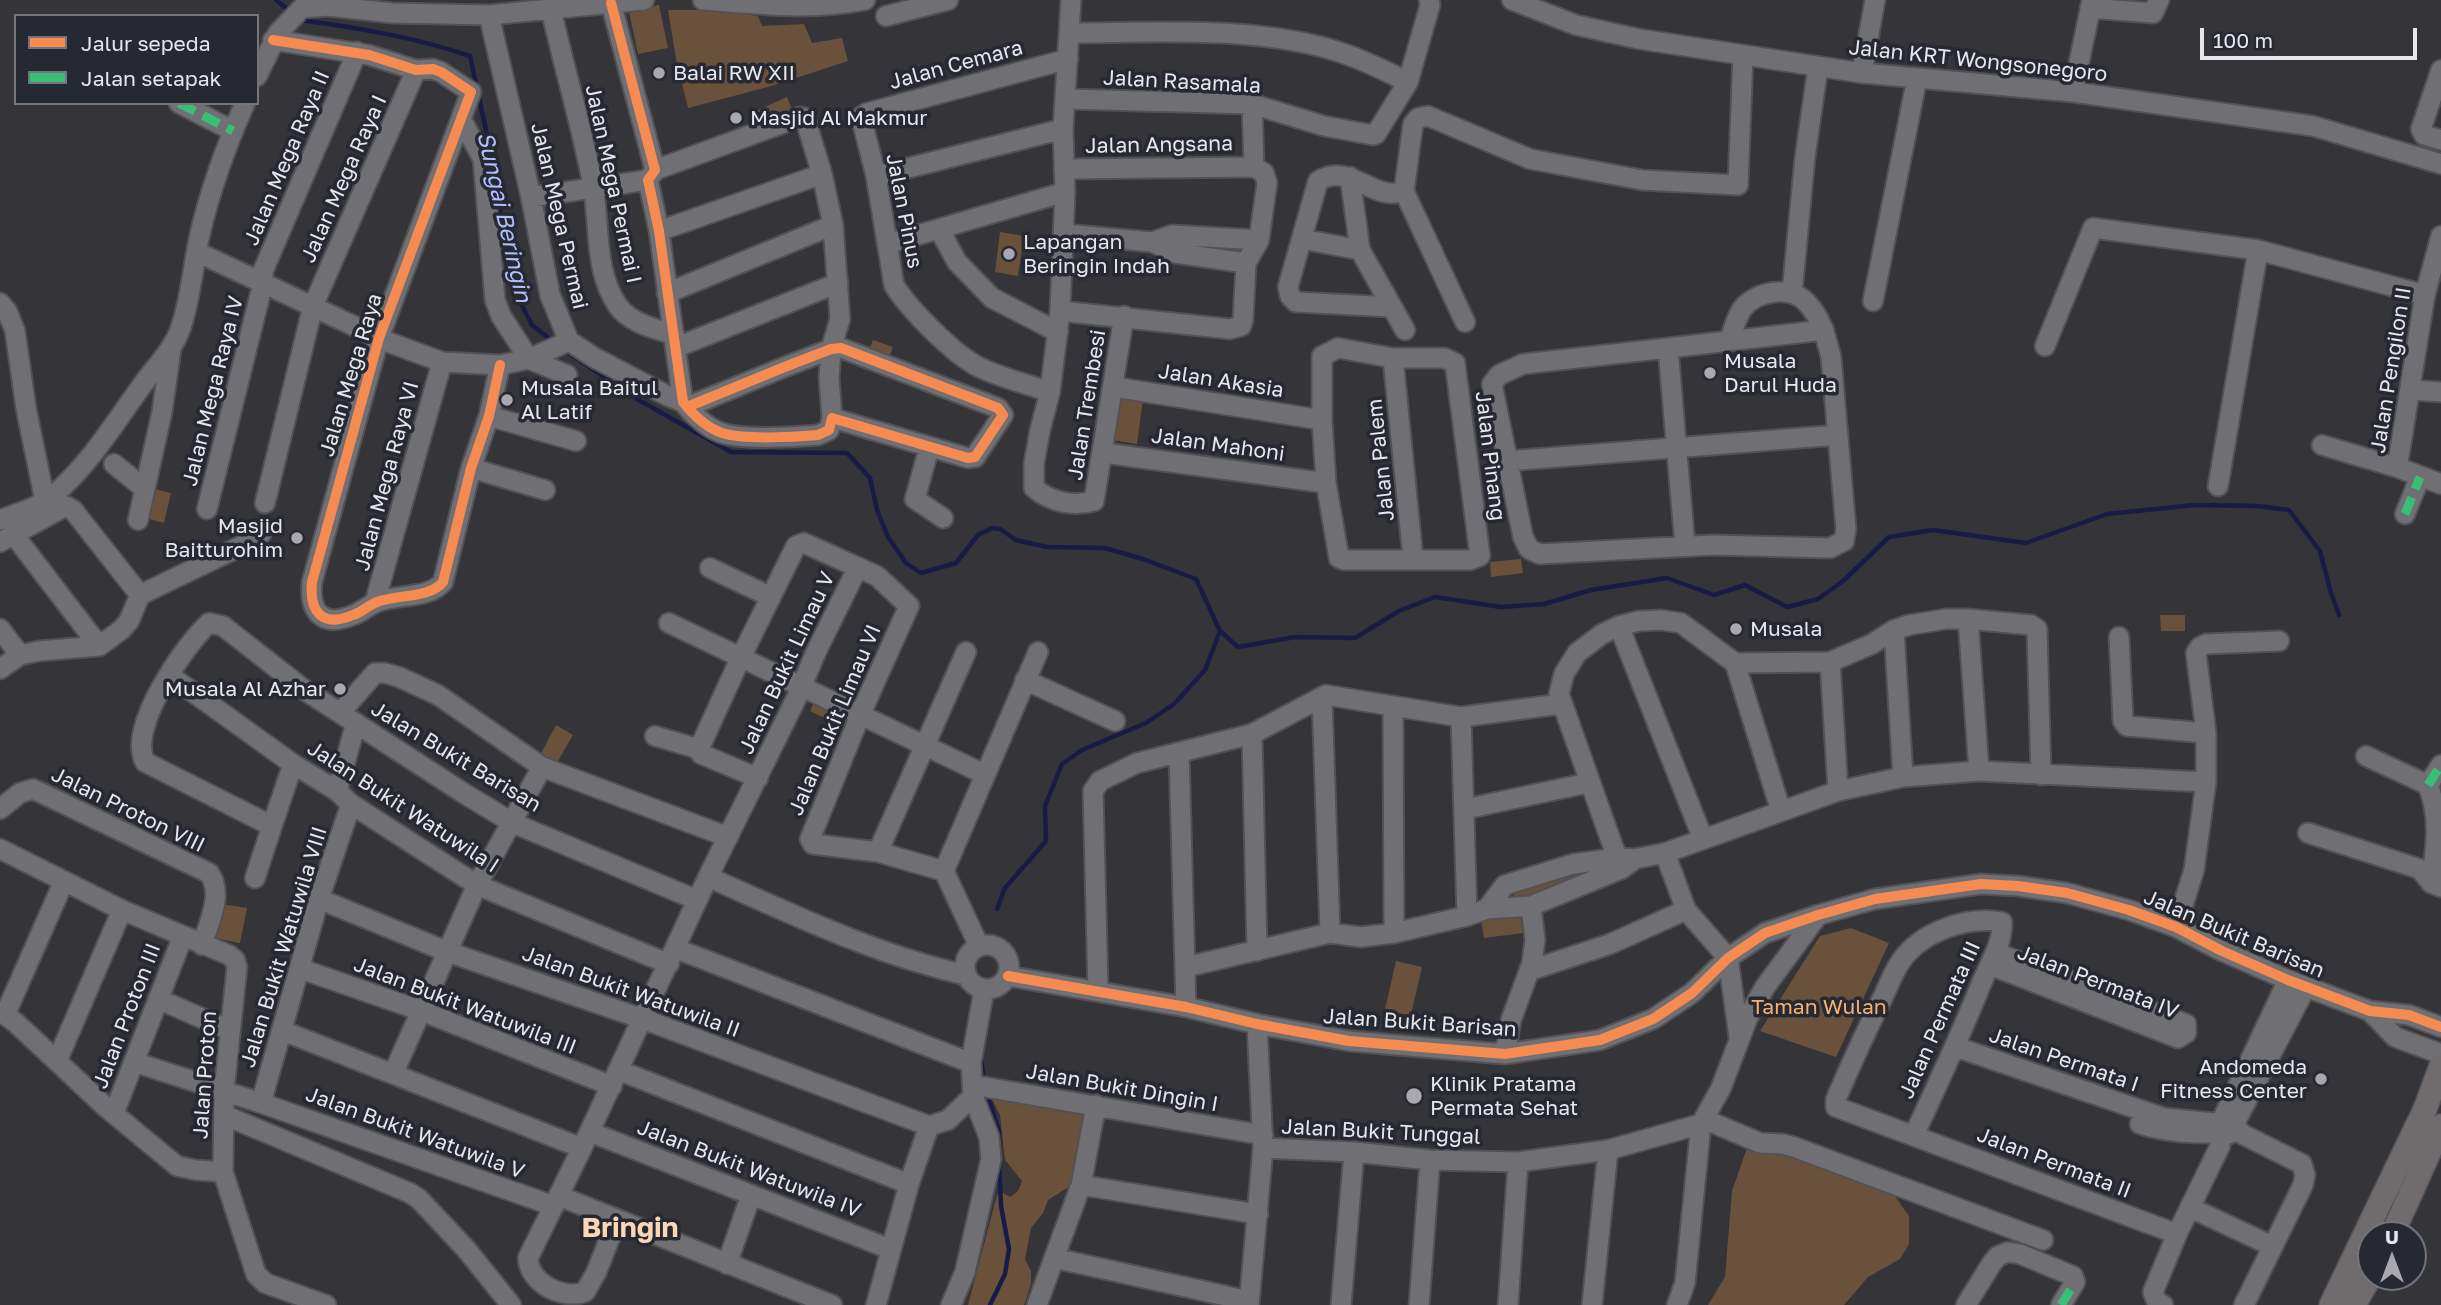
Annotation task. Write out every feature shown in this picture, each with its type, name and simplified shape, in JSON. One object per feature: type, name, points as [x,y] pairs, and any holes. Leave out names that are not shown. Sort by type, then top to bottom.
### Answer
[{"type":"main road","points":[[2332,1305],[2425,1109],[2441,1066]]},
{"type":"main road","points":[[2398,1221],[2441,1126]]},
{"type":"street","points":[[259,72],[279,32],[302,8],[328,6],[392,13],[551,9],[644,0]]},
{"type":"street","points":[[703,0],[807,7],[837,6],[864,0]]},
{"type":"street","points":[[886,16],[948,0]]},
{"type":"street","points":[[1050,392],[1060,311],[1065,192],[1063,129],[1067,99],[1071,0]]},
{"type":"street","points":[[1069,33],[1205,33],[1263,36],[1343,53],[1408,82],[1430,5],[1429,0]]},
{"type":"street","name":"Jalan KRT Wongsonegoro","points":[[1512,0],[1576,24],[1639,38],[1862,73],[2073,92],[2313,126],[2441,164]]},
{"type":"street","points":[[1862,73],[1875,0]]},
{"type":"street","points":[[2073,92],[2091,4],[2153,13],[2159,0]]},
{"type":"street","points":[[531,197],[652,175],[800,117],[805,118],[822,174],[833,226],[840,319],[831,349],[829,378],[832,418],[962,458],[975,457],[1003,415],[998,408],[841,348],[831,349],[685,405],[652,175],[611,3]]},
{"type":"street","name":"Jalan Mega Permai I","points":[[551,9],[593,187],[602,262],[618,306],[631,317],[675,340]]},
{"type":"street","name":"Jalan Mega Permai","points":[[478,10],[531,197],[550,295],[569,341],[595,358],[685,405],[715,430],[736,435],[818,435],[829,430],[832,418]]},
{"type":"street","points":[[279,32],[416,70]]},
{"type":"street","name":"Jalan Mega Raya II","points":[[263,283],[263,271],[357,52]]},
{"type":"street","points":[[1465,322],[1404,191],[1413,124],[1418,118],[1428,116],[1530,159],[1642,180],[1738,185],[1743,55]]},
{"type":"street","name":"Jalan Cemara","points":[[861,120],[867,113],[1068,59]]},
{"type":"street","points":[[1792,293],[1805,157],[1818,67]]},
{"type":"street","name":"Jalan Mega Raya","points":[[375,602],[356,614],[328,619],[313,609],[310,596],[317,556],[379,338],[471,92],[433,69],[416,70]]},
{"type":"street","name":"Jalan Mega Raya I","points":[[265,503],[313,306],[416,70]]},
{"type":"street","points":[[2441,70],[2421,129],[2424,135],[2441,139]]},
{"type":"street","points":[[1873,301],[1917,78]]},
{"type":"street","name":"Jalan Rasamala","points":[[1067,99],[1252,104],[1324,126],[1369,135],[1376,134],[1408,82]]},
{"type":"street","points":[[1060,311],[1230,329],[1241,326],[1246,263],[1259,240],[1268,183],[1264,173],[1254,167],[1252,104]]},
{"type":"street","points":[[183,105],[233,131]]},
{"type":"street","points":[[0,520],[45,501],[56,493],[97,450],[171,348],[180,330],[186,308],[201,230],[244,105]]},
{"type":"street","points":[[461,119],[484,159],[495,300],[500,316],[528,359],[567,374]]},
{"type":"street","name":"Jalan Pinus","points":[[861,120],[876,176],[894,285],[900,295],[950,346],[978,367],[1050,392]]},
{"type":"street","points":[[876,176],[1063,129]]},
{"type":"street","name":"Jalan Angsana","points":[[1064,169],[1254,167]]},
{"type":"street","points":[[659,231],[822,174]]},
{"type":"street","points":[[1392,307],[1296,302],[1290,296],[1288,287],[1318,181],[1333,174],[1350,177],[1389,193],[1404,191]]},
{"type":"street","points":[[1350,177],[1360,250],[1405,330]]},
{"type":"street","points":[[887,244],[1065,192]]},
{"type":"street","points":[[667,293],[833,226]]},
{"type":"street","points":[[2045,345],[2093,228],[2258,250],[2425,295]]},
{"type":"street","points":[[939,229],[957,262],[992,298],[1058,332]]},
{"type":"street","points":[[1064,234],[1152,242],[1175,253],[1246,263]]},
{"type":"street","points":[[1152,242],[1172,235],[1259,240]]},
{"type":"street","name":"Jalan Pengilon II","points":[[2441,236],[2425,295],[2398,462],[2399,468],[2441,484]]},
{"type":"street","points":[[1302,239],[1360,250]]},
{"type":"street","points":[[2218,486],[2258,250]]},
{"type":"street","points":[[197,252],[379,338],[442,362],[500,365],[528,359],[569,341]]},
{"type":"street","name":"Jalan Mega Raya IV","points":[[207,509],[263,283]]},
{"type":"street","points":[[675,340],[838,283]]},
{"type":"street","points":[[1730,341],[1742,310],[1754,299],[1771,293],[1792,293],[1806,302],[1824,330],[1831,357],[1846,529],[1844,541],[1830,548],[1685,546],[1540,554],[1529,549],[1523,537],[1492,393],[1492,384],[1499,374],[1523,365],[1668,348],[1730,341],[1824,330]]},
{"type":"street","points":[[0,303],[7,311],[15,331],[26,408],[45,501]]},
{"type":"street","name":"Jalan Trembesi","points":[[1050,392],[1034,464],[1034,488],[1052,500],[1068,504],[1094,501],[1104,453],[1124,316]]},
{"type":"street","points":[[138,520],[162,412],[171,348]]},
{"type":"street","points":[[1393,358],[1338,348],[1322,356],[1326,483],[1339,558],[1413,558]]},
{"type":"street","points":[[1668,348],[1685,546]]},
{"type":"street","name":"Jalan Pinang","points":[[1393,358],[1444,358],[1455,363],[1480,556],[1470,560],[1413,558]]},
{"type":"street","name":"Jalan Palem","points":[[1393,358],[1413,558]]},
{"type":"street","name":"Jalan Mega Raya VI","points":[[375,602],[442,362]]},
{"type":"street","points":[[375,602],[433,590],[443,582],[471,468],[489,416],[500,365]]},
{"type":"street","name":"Jalan Akasia","points":[[1114,387],[1322,420]]},
{"type":"street","points":[[2411,390],[2441,392]]},
{"type":"street","points":[[489,416],[576,441]]},
{"type":"street","points":[[1507,461],[1838,435]]},
{"type":"street","points":[[2322,445],[2399,468]]},
{"type":"street","points":[[929,448],[915,499],[943,518]]},
{"type":"street","name":"Jalan Mahoni","points":[[1104,453],[1326,483]]},
{"type":"street","points":[[114,464],[145,489]]},
{"type":"street","points":[[471,468],[545,490]]},
{"type":"street","points":[[2405,514],[2420,477]]},
{"type":"street","points":[[99,646],[7,538],[63,506],[73,510],[140,595]]},
{"type":"street","points":[[0,669],[20,655],[99,646],[129,621],[140,595],[261,534]]},
{"type":"street","points":[[699,749],[796,546],[804,543],[858,567]]},
{"type":"street","name":"Jalan Bukit Limau VI","points":[[858,567],[877,576],[909,606],[861,713],[810,839],[813,844],[878,852],[944,871]]},
{"type":"street","name":"Jalan Bukit Limau V","points":[[617,1220],[588,1290],[578,1295],[555,1290],[536,1278],[531,1271],[528,1258],[858,567]]},
{"type":"street","points":[[710,569],[771,597]]},
{"type":"street","points":[[1735,663],[1830,662],[1872,644],[1894,630],[1946,619],[2025,624],[2037,629],[2041,775]]},
{"type":"street","points":[[1968,619],[1979,771]]},
{"type":"street","points":[[1624,862],[1588,783],[1560,704],[1560,685],[1577,653],[1602,634],[1619,626],[1639,621],[1681,623],[1735,663],[1781,811]]},
{"type":"street","points":[[669,623],[984,774]]},
{"type":"street","name":"Jalan Bukit Barisan","points":[[169,675],[189,644],[209,624],[223,626],[306,691],[513,823],[697,900]]},
{"type":"street","points":[[1619,626],[1703,839]]},
{"type":"street","points":[[0,629],[20,655]]},
{"type":"street","points":[[1894,630],[1903,777]]},
{"type":"street","points":[[2119,637],[2123,721],[2127,726],[2206,733]]},
{"type":"street","points":[[2176,927],[2194,870],[2206,782],[2206,733],[2196,653],[2206,644],[2278,640]]},
{"type":"street","points":[[878,852],[966,652]]},
{"type":"street","points":[[979,946],[944,871],[1038,652]]},
{"type":"street","points":[[1830,662],[1839,791]]},
{"type":"street","points":[[337,790],[348,718],[370,678],[375,673],[385,673],[438,695],[542,767],[728,837]]},
{"type":"street","points":[[169,675],[146,722],[142,757],[145,762],[272,826]]},
{"type":"street","name":"Jalan Bukit Watuwila I","points":[[169,675],[293,764],[337,790],[351,804],[478,885],[971,1063]]},
{"type":"street","points":[[1026,680],[1115,721]]},
{"type":"street","points":[[1098,990],[1093,791],[1100,781],[1137,763],[1252,734],[1322,697],[1332,695],[1393,708],[1461,717],[1560,704]]},
{"type":"street","points":[[1322,697],[1330,933]]},
{"type":"street","points":[[1393,708],[1394,933]]},
{"type":"street","points":[[1461,717],[1468,916]]},
{"type":"street","points":[[1252,734],[1257,951]]},
{"type":"street","points":[[655,736],[699,749],[701,754],[758,778]]},
{"type":"street","points":[[1179,753],[1186,1007]]},
{"type":"street","points":[[2366,757],[2428,785],[2438,811],[2436,885]]},
{"type":"street","points":[[256,878],[293,764]]},
{"type":"street","points":[[2428,785],[2441,765]]},
{"type":"street","points":[[393,1074],[419,1010],[478,885],[542,767]]},
{"type":"street","points":[[1487,909],[1505,885],[1573,864],[1624,862],[1665,853],[1839,791],[1903,777],[1979,771],[2206,782]]},
{"type":"street","points":[[1465,808],[1588,783]]},
{"type":"street","name":"Jalan Proton VIII","points":[[0,809],[20,793],[33,789],[209,873],[218,892],[202,945]]},
{"type":"street","name":"Jalan Bukit Watuwila VIII","points":[[261,1103],[319,898],[351,804]]},
{"type":"street","points":[[2308,832],[2420,869],[2436,885]]},
{"type":"street","name":"Jalan Proton","points":[[0,849],[122,910],[229,955],[235,960],[237,967],[224,1091],[223,1172],[196,1171],[177,1166],[3,1013]]},
{"type":"street","points":[[1665,853],[1686,910],[1728,958],[1739,1038]]},
{"type":"street","points":[[1186,967],[1330,933],[1360,937],[1394,933],[1487,909],[1531,906],[1624,862]]},
{"type":"street","points":[[708,877],[845,936],[928,967],[966,975]]},
{"type":"street","points":[[3,1013],[64,881]]},
{"type":"street","name":"Jalan Bukit Barisan","points":[[1008,976],[1098,990],[1349,1041],[1505,1054],[1600,1040],[1653,1019],[1692,993],[1728,958],[1765,933],[1818,915],[1898,895],[1981,884],[2067,893],[2129,910],[2176,927],[2222,951],[2370,1011],[2409,1015],[2441,1027]]},
{"type":"street","name":"Jalan Bukit Watuwila II","points":[[319,898],[448,952],[643,1019],[929,1126]]},
{"type":"street","points":[[1505,1054],[1511,1020],[1531,970],[1535,940],[1531,906]]},
{"type":"street","points":[[57,1061],[122,910]]},
{"type":"street","points":[[1531,970],[1610,944],[1686,910]]},
{"type":"street","points":[[1677,1305],[1685,1283],[1703,1122],[1721,1088],[1739,1038],[1765,987],[1818,915]]},
{"type":"street","name":"Jalan Permata II","points":[[2002,922],[1983,920],[1933,933],[1901,960],[1835,1102],[1836,1107],[2177,1234]]},
{"type":"street","name":"Jalan Permata III","points":[[1914,1135],[1993,959],[2003,930],[2002,922]]},
{"type":"street","name":"Jalan Proton III","points":[[114,1113],[183,936]]},
{"type":"street","points":[[987,945],[1003,951],[1010,967],[1008,976],[998,987],[976,987],[966,975],[964,966],[967,958],[979,946],[987,945]]},
{"type":"street","name":"Jalan Permata IV","points":[[1993,959],[2090,996]]},
{"type":"street","name":"Jalan Bukit Watuwila III","points":[[300,969],[909,1184]]},
{"type":"street","points":[[2163,1305],[2157,1302],[2153,1292],[2177,1234],[2297,983]]},
{"type":"street","points":[[951,1305],[965,1272],[991,1159],[989,1137],[973,1091],[971,1063],[984,989]]},
{"type":"street","points":[[158,999],[229,1030]]},
{"type":"street","name":"Jalan Bukit Barisan","points":[[2370,1011],[2395,1037],[2441,1054]]},
{"type":"street","points":[[1054,1258],[1249,1303],[1263,1142],[1257,1024]]},
{"type":"street","name":"Jalan Bukit Watuwila IV","points":[[283,1031],[393,1074],[751,1195],[890,1250]]},
{"type":"street","name":"Jalan Permata I","points":[[1953,1053],[2180,1133],[2228,1132]]},
{"type":"street","name":"Jalan Bukit Watuwila V","points":[[134,1062],[617,1220],[832,1305]]},
{"type":"street","points":[[876,1305],[909,1184],[929,1126],[943,1124],[973,1091]]},
{"type":"street","name":"Jalan Bukit Dingin I","points":[[973,1091],[1097,1105],[1263,1142]]},
{"type":"street","points":[[1037,1305],[1081,1185],[1097,1105]]},
{"type":"street","points":[[224,1115],[410,1193],[419,1199],[466,1250],[511,1305]]},
{"type":"street","points":[[1703,1122],[1760,1143],[1794,1147],[2043,1240]]},
{"type":"street","name":"Jalan Bukit Tunggal","points":[[1263,1142],[1430,1160],[1518,1162],[1608,1150],[1703,1122]]},
{"type":"street","points":[[2228,1132],[2276,1150],[2302,1164],[2305,1175],[2303,1185],[2244,1305]]},
{"type":"street","points":[[1592,1305],[1608,1150]]},
{"type":"street","points":[[1341,1305],[1354,1152]]},
{"type":"street","points":[[1419,1305],[1430,1160]]},
{"type":"street","points":[[1507,1305],[1518,1162]]},
{"type":"street","points":[[223,1172],[256,1274],[290,1299],[326,1305]]},
{"type":"street","points":[[1081,1185],[1258,1214]]},
{"type":"street","points":[[727,1264],[751,1195]]},
{"type":"street","points":[[2191,1208],[2272,1246]]},
{"type":"street","points":[[1966,1305],[1992,1263],[1998,1256],[2008,1252],[2020,1254],[2073,1276],[2075,1282],[2061,1305]]},
{"type":"green space","points":[[659,5],[668,48],[638,54],[629,12]]},
{"type":"green space","points":[[668,10],[713,10],[758,16],[762,26],[804,24],[812,43],[842,38],[848,61],[768,87],[688,108]]},
{"type":"green space","points":[[787,97],[794,114],[763,127],[756,111]]},
{"type":"green space","name":"Lapangan Beringin Indah","points":[[1000,232],[1024,236],[1018,276],[995,272]]},
{"type":"green space","points":[[873,340],[893,347],[888,360],[868,352]]},
{"type":"green space","points":[[1118,395],[1143,399],[1137,444],[1112,440]]},
{"type":"green space","points":[[150,488],[171,493],[164,523],[142,517]]},
{"type":"green space","points":[[1521,559],[1523,573],[1491,577],[1490,562]]},
{"type":"green space","points":[[2160,615],[2185,615],[2185,631],[2161,631]]},
{"type":"green space","points":[[816,698],[853,715],[847,729],[810,711]]},
{"type":"green space","points":[[556,725],[573,735],[554,768],[538,759]]},
{"type":"green space","points":[[1577,866],[1597,870],[1531,901],[1513,898],[1515,890]]},
{"type":"green space","points":[[222,904],[247,908],[240,943],[214,938]]},
{"type":"green space","points":[[1520,914],[1523,933],[1484,938],[1481,920]]},
{"type":"green space","name":"Taman Wulan","points":[[1851,928],[1889,943],[1836,1057],[1760,1031],[1820,936]]},
{"type":"green space","points":[[1396,961],[1422,967],[1410,1019],[1384,1014]]},
{"type":"green space","points":[[991,1097],[1087,1111],[1072,1185],[1048,1200],[1043,1213],[1031,1228],[1025,1259],[1031,1271],[1031,1284],[1024,1305],[968,1305],[997,1195],[1003,1193],[1010,1197],[1018,1191],[1022,1181],[1005,1160],[1000,1115]]},
{"type":"green space","points":[[1748,1145],[1824,1164],[1889,1188],[1909,1216],[1909,1244],[1900,1259],[1868,1277],[1844,1305],[1708,1305],[1725,1277],[1732,1191]]},
{"type":"waterway","name":"Sungai Beringin","points":[[276,0],[291,12]]},
{"type":"waterway","name":"Sungai Beringin","points":[[300,20],[386,34],[470,56],[495,172],[503,234],[517,296],[532,325],[551,340]]},
{"type":"waterway","name":"Sungai Beringin","points":[[564,350],[637,399],[731,452],[847,453],[870,478],[877,510],[888,537],[906,563],[921,573],[956,563],[978,535],[992,528],[1000,529],[1016,540],[1047,547],[1105,548],[1196,579],[1220,631],[1238,647],[1295,637],[1355,638],[1399,611],[1435,597],[1501,607],[1544,604],[1591,590],[1667,578],[1714,595],[1745,585],[1787,607],[1818,599],[1843,581],[1889,537],[1933,530],[2026,543],[2107,514],[2195,505],[2258,506],[2289,510],[2320,551],[2339,615]]},
{"type":"waterway","points":[[997,909],[1005,888],[1046,841],[1045,806],[1062,764],[1082,750],[1146,723],[1174,704],[1205,670],[1220,631]]},
{"type":"waterway","points":[[981,1059],[983,1075]]},
{"type":"waterway","points":[[987,1094],[999,1131],[999,1151]]},
{"type":"waterway","points":[[990,1305],[1005,1274],[1009,1249],[1001,1206],[999,1160]]},
{"type":"marked path","points":[[183,105],[233,131]]},
{"type":"marked path","points":[[2405,514],[2420,477]]},
{"type":"marked path","points":[[2428,785],[2441,765]]},
{"type":"marked path","points":[[2061,1305],[2075,1282]]},
{"type":"cycle path","points":[[611,3],[655,170],[648,180],[659,231],[683,402],[687,407],[711,428],[731,435],[818,435],[829,430],[832,418],[968,458],[975,457],[1003,415],[998,408],[841,348],[831,349],[687,407]]},
{"type":"cycle path","points":[[273,40],[369,55],[416,70],[433,69],[471,92],[379,338],[312,582],[313,602],[320,615],[333,620],[342,619],[377,602],[430,591],[443,582],[471,468],[489,416],[500,365]]},
{"type":"cycle path","points":[[1008,976],[1186,1007],[1257,1024],[1349,1041],[1505,1054],[1600,1040],[1653,1019],[1692,993],[1728,958],[1765,933],[1875,899],[1981,884],[2067,893],[2129,910],[2176,927],[2288,980],[2370,1011],[2409,1015],[2441,1027]]},
{"type":"place","name":"Balai RW XII","points":[[659,73]]},
{"type":"place","name":"Masjid Al Makmur","points":[[736,118]]},
{"type":"place","name":"Lapangan Beringin Indah","points":[[1009,254]]},
{"type":"place","name":"Musala Darul Huda","points":[[1710,373]]},
{"type":"place","name":"Musala Baitul Al Latif","points":[[507,400]]},
{"type":"place","name":"Masjid Baitturohim","points":[[297,538]]},
{"type":"place","name":"Musala","points":[[1736,629]]},
{"type":"place","name":"Musala Al Azhar","points":[[340,689]]},
{"type":"place","name":"Andomeda Fitness Center","points":[[2321,1079]]},
{"type":"place","name":"Klinik Pratama Permata Sehat","points":[[1414,1096]]},
{"type":"district","name":"Bringin","points":[[630,1228]]}]
